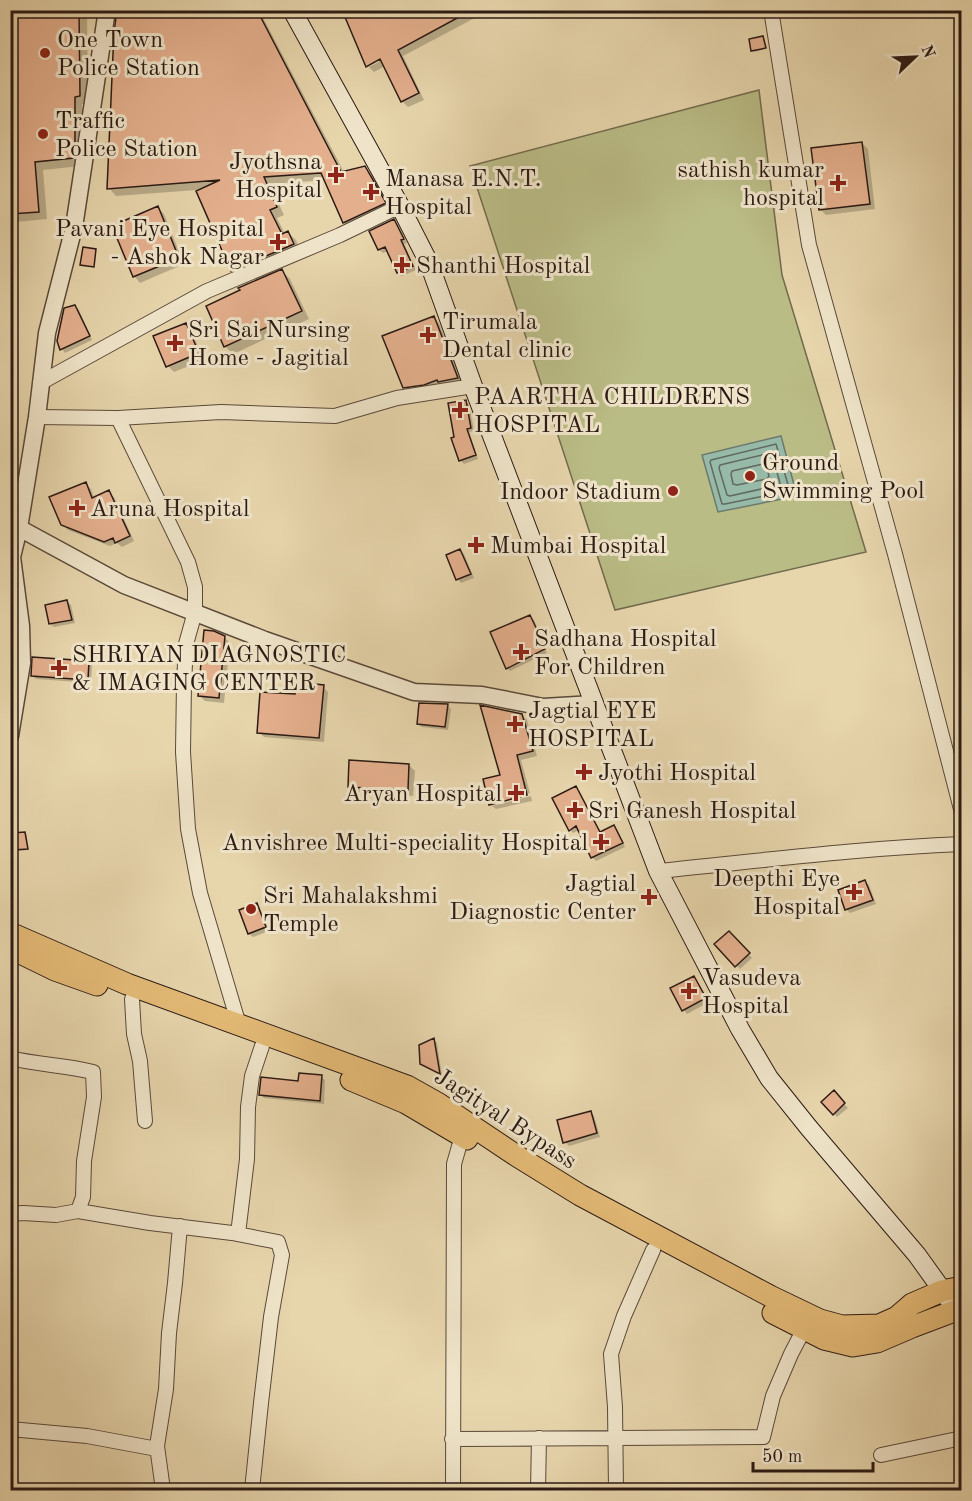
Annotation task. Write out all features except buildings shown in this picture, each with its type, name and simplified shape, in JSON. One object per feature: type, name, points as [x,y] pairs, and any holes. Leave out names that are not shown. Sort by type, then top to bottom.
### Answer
[{"type":"main road","points":[[292,10],[429,263],[473,386],[658,871],[740,1029],[769,1078],[808,1128],[916,1255],[952,1289],[960,1311]]},
{"type":"main road","name":"Jagityal Bypass","points":[[10,933],[127,984],[407,1086],[439,1104],[580,1196],[820,1320],[842,1326],[879,1325],[897,1317],[912,1304],[952,1289]]},
{"type":"main road","name":"Jagityal Bypass","points":[[10,948],[55,970],[262,1046],[397,1099],[652,1250],[824,1339],[853,1346],[877,1342],[912,1326],[960,1311]]},
{"type":"street","points":[[10,736],[22,663],[21,626],[12,572],[15,521],[37,417],[48,333],[74,227],[107,10]]},
{"type":"street","points":[[771,10],[809,245],[895,554],[962,813]]},
{"type":"street","points":[[40,384],[207,291],[400,206]]},
{"type":"street","points":[[37,417],[117,418],[221,412],[335,416],[397,398],[473,386]]},
{"type":"street","points":[[117,418],[188,562],[195,587],[195,612],[186,645],[184,683],[183,752],[188,829],[200,893],[239,1024]]},
{"type":"street","points":[[15,521],[124,585],[265,640],[414,692],[482,695],[543,707],[593,704]]},
{"type":"street","points":[[658,871],[844,852],[962,844]]},
{"type":"street","points":[[132,999],[145,1121]]},
{"type":"street","points":[[237,1234],[247,1159],[248,1107],[252,1076],[262,1046]]},
{"type":"street","points":[[10,1058],[28,1063],[93,1072],[94,1097],[84,1161],[83,1197],[78,1211]]},
{"type":"street","points":[[453,1491],[454,1164],[462,1136]]},
{"type":"street","points":[[10,1214],[56,1215],[78,1211],[278,1242],[282,1255],[271,1317],[252,1491]]},
{"type":"street","points":[[163,1491],[157,1449],[166,1389],[169,1333],[180,1226]]},
{"type":"street","points":[[616,1491],[615,1407],[611,1354],[627,1308],[652,1250]]},
{"type":"street","points":[[452,1439],[762,1437],[772,1396],[804,1329]]},
{"type":"street","points":[[10,1429],[98,1437],[157,1449]]},
{"type":"street","points":[[538,1491],[539,1438]]},
{"type":"street","points":[[881,1455],[962,1438]]},
{"type":"green space","points":[[759,90],[782,275],[866,552],[615,610],[470,166]]},
{"type":"water","name":"Ground Swimming Pool","points":[[781,436],[797,496],[718,512],[702,455]]},
{"type":"place","name":"One Town Police Station","points":[[45,53]]},
{"type":"place","name":"Traffic Police Station","points":[[43,134]]},
{"type":"place","name":"Jyothsna Hospital","points":[[336,175]]},
{"type":"place","name":"sathish kumar hospital","points":[[838,183]]},
{"type":"place","name":"Manasa E.N.T. Hospital","points":[[371,192]]},
{"type":"place","name":"Pavani Eye Hospital - Ashok Nagar","points":[[278,242]]},
{"type":"place","name":"Shanthi Hospital","points":[[402,265]]},
{"type":"place","name":"Tirumala Dental clinic","points":[[428,335]]},
{"type":"place","name":"Sri Sai Nursing Home - Jagitial","points":[[175,343]]},
{"type":"place","name":"PAARTHA CHILDRENS HOSPITAL","points":[[460,410]]},
{"type":"place","name":"Ground Swimming Pool","points":[[750,476]]},
{"type":"place","name":"Indoor Stadium","points":[[673,491]]},
{"type":"place","name":"Aruna Hospital","points":[[77,508]]},
{"type":"place","name":"Mumbai Hospital","points":[[476,545]]},
{"type":"place","name":"Sadhana Hospital For Children","points":[[521,652]]},
{"type":"place","name":"SHRIYAN DIAGNOSTIC & IMAGING CENTER","points":[[59,668]]},
{"type":"place","name":"Jagtial EYE HOSPITAL","points":[[515,724]]},
{"type":"place","name":"Jyothi Hospital","points":[[584,772]]},
{"type":"place","name":"Aryan Hospital","points":[[516,793]]},
{"type":"place","name":"Sri Ganesh Hospital","points":[[575,810]]},
{"type":"place","name":"Anvishree Multi-speciality Hospital","points":[[601,842]]},
{"type":"place","name":"Deepthi Eye Hospital","points":[[854,892]]},
{"type":"place","name":"Jagtial Diagnostic Center","points":[[649,897]]},
{"type":"place","name":"Sri Mahalakshmi Temple","points":[[251,909]]},
{"type":"place","name":"Vasudeva Hospital","points":[[689,991]]}]
